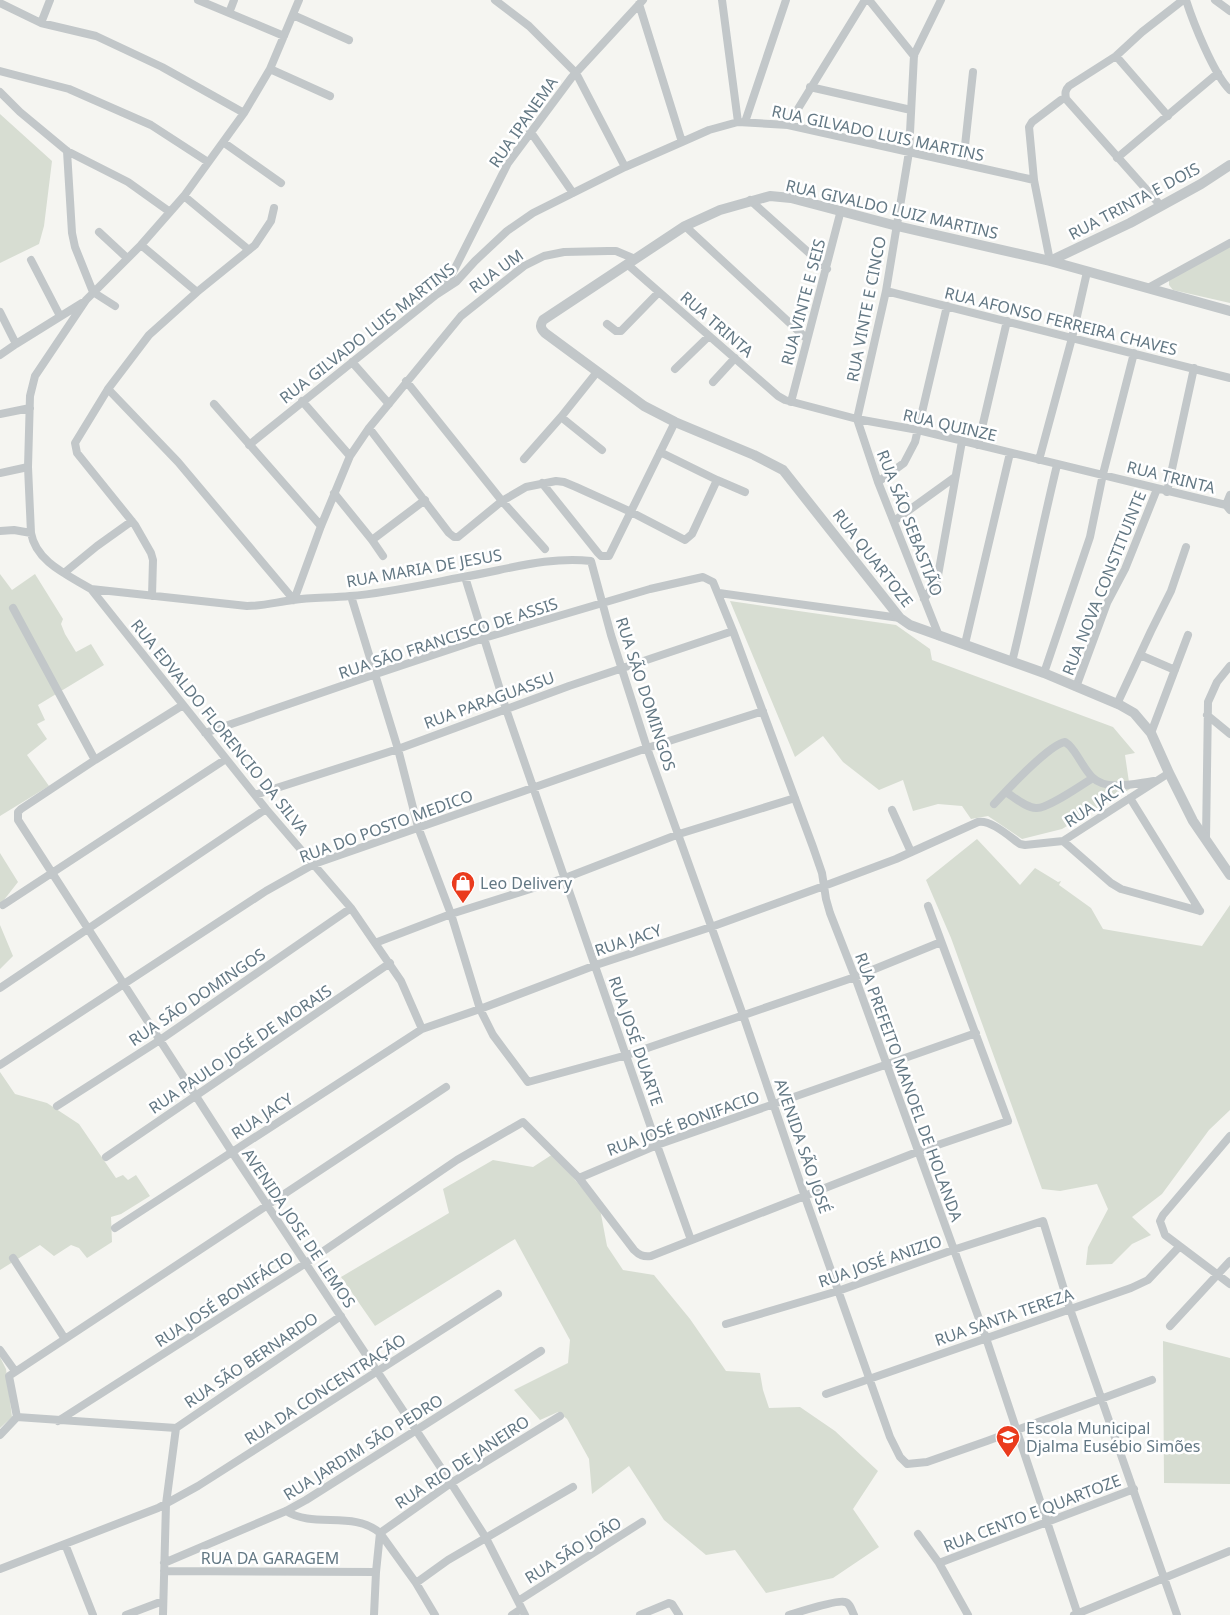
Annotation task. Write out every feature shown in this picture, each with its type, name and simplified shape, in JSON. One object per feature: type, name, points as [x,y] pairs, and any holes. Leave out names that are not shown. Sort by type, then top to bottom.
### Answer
[{"type":"street","points":[[41,23],[50,0]]},
{"type":"street","points":[[198,0],[284,36]]},
{"type":"street","points":[[229,13],[234,0]]},
{"type":"street","points":[[0,531],[14,530],[31,533],[28,467],[31,388],[35,376],[86,300],[141,245],[184,196],[244,114],[270,69],[299,0]]},
{"type":"street","points":[[495,0],[530,26],[576,73],[625,167]]},
{"type":"street","points":[[722,0],[742,122]]},
{"type":"street","points":[[742,122],[786,0]]},
{"type":"street","points":[[788,125],[867,0],[914,55],[941,0]]},
{"type":"street","points":[[1161,206],[1066,99],[1066,89],[1116,56],[1142,32],[1185,0],[1210,58],[1230,90]]},
{"type":"street","points":[[1215,0],[1230,11]]},
{"type":"street","points":[[641,2],[682,142]]},
{"type":"street","name":"RUA IPANEMA","points":[[436,295],[451,276],[508,163],[576,73],[641,2]]},
{"type":"street","points":[[0,3],[41,23],[96,36],[162,67],[244,114]]},
{"type":"street","points":[[293,15],[349,40]]},
{"type":"street","name":"RUA VINTE E CINCO","points":[[857,419],[886,291],[909,152],[914,55]]},
{"type":"street","points":[[1116,56],[1168,116]]},
{"type":"street","points":[[270,69],[330,96]]},
{"type":"street","points":[[0,71],[69,89],[151,125],[208,162]]},
{"type":"street","points":[[963,164],[973,72]]},
{"type":"street","points":[[1118,158],[1218,73]]},
{"type":"street","points":[[810,88],[911,110]]},
{"type":"street","points":[[0,92],[20,112],[67,151],[128,182],[170,212]]},
{"type":"street","points":[[1050,261],[1034,180],[1029,127],[1032,122],[1061,100]]},
{"type":"street","name":"RUA GILVADO LUIS MARTINS","points":[[249,445],[436,295],[461,278],[475,261],[507,231],[533,212],[625,167],[709,130],[742,122],[788,125],[1034,180]]},
{"type":"street","points":[[530,132],[573,192]]},
{"type":"street","points":[[223,142],[280,183]]},
{"type":"street","points":[[67,151],[74,247],[93,292],[115,306]]},
{"type":"street","name":"RUA TRINTA E DOIS","points":[[1050,261],[1161,206],[1201,184],[1230,165]]},
{"type":"street","points":[[184,196],[249,250]]},
{"type":"street","name":"RUA GIVALDO LUIZ MARTINS","points":[[543,320],[685,226],[720,210],[750,200],[770,196],[791,198],[897,226],[1050,261],[1230,310]]},
{"type":"street","points":[[750,200],[826,269]]},
{"type":"street","points":[[152,596],[153,560],[132,520],[77,453],[75,448],[76,439],[108,388],[149,335],[261,239],[272,221],[274,208]]},
{"type":"street","name":"RUA VINTE E SEIS","points":[[791,402],[841,210]]},
{"type":"street","points":[[685,226],[807,339]]},
{"type":"street","points":[[99,232],[127,258]]},
{"type":"street","points":[[1148,288],[1230,243]]},
{"type":"street","points":[[141,245],[197,292]]},
{"type":"street","name":"RUA UM","points":[[389,404],[461,316],[497,286],[532,261],[553,253],[592,250],[616,251],[630,262]]},
{"type":"street","points":[[31,260],[60,316]]},
{"type":"street","name":"RUA TRINTA","points":[[630,262],[659,292],[734,358],[782,398],[791,402]]},
{"type":"street","points":[[1038,460],[1072,338],[1087,272]]},
{"type":"street","name":"RUA AFONSO FERREIRA CHAVES","points":[[886,291],[1230,378]]},
{"type":"street","points":[[607,324],[616,331],[621,331],[659,292]]},
{"type":"street","points":[[0,355],[86,300]]},
{"type":"street","points":[[878,482],[904,463],[915,442],[947,306]]},
{"type":"street","points":[[0,312],[16,344]]},
{"type":"street","name":"RUA QUARTOZE","points":[[543,320],[540,325],[545,333],[644,406],[675,422],[754,455],[783,470],[900,618],[910,625],[1044,673],[1134,713],[1151,733],[1193,821],[1230,875]]},
{"type":"street","points":[[978,445],[1007,321]]},
{"type":"street","points":[[675,369],[709,336]]},
{"type":"street","points":[[1044,673],[1090,537],[1103,474],[1134,353]]},
{"type":"street","points":[[713,382],[734,358]]},
{"type":"street","points":[[108,388],[178,462],[294,600],[321,526],[350,456],[369,428],[389,404],[352,362]]},
{"type":"street","points":[[1167,492],[1194,368]]},
{"type":"street","points":[[524,459],[597,372]]},
{"type":"street","points":[[406,382],[502,501],[546,549]]},
{"type":"street","points":[[302,402],[350,456]]},
{"type":"street","name":"RUA QUINZE","points":[[791,402],[857,419],[918,430],[1057,465],[1103,474]]},
{"type":"street","points":[[214,404],[321,526]]},
{"type":"street","points":[[0,414],[30,408]]},
{"type":"street","points":[[561,417],[602,450]]},
{"type":"street","name":"RUA SÃO SEBASTIÃO","points":[[857,419],[878,482],[939,636]]},
{"type":"street","points":[[542,483],[602,556],[609,556],[675,422]]},
{"type":"street","points":[[369,428],[454,537],[458,537],[502,501],[526,487],[542,483],[564,482],[632,512],[685,540],[692,534],[718,480]]},
{"type":"street","points":[[924,599],[937,581],[944,552],[954,477],[962,441]]},
{"type":"street","points":[[660,452],[745,492]]},
{"type":"street","points":[[966,644],[1010,453]]},
{"type":"street","points":[[1012,662],[1057,465]]},
{"type":"street","points":[[0,473],[28,467]]},
{"type":"street","name":"RUA TRINTA","points":[[1103,474],[1228,508]]},
{"type":"street","points":[[894,521],[954,477]]},
{"type":"street","name":"RUA NOVA CONSTITUINTE","points":[[1076,688],[1107,603],[1125,569],[1157,489]]},
{"type":"street","points":[[334,493],[383,556]]},
{"type":"street","points":[[1228,508],[1230,494]]},
{"type":"street","points":[[372,540],[424,500]]},
{"type":"street","points":[[64,573],[132,520]]},
{"type":"street","name":"RUA EDVALDO FLORENCIO DA SILVA","points":[[31,533],[32,542],[44,559],[91,589],[266,809],[350,908],[401,981],[422,1029]]},
{"type":"street","points":[[1117,704],[1172,591],[1186,547]]},
{"type":"street","name":"RUA MARIA DE JESUS","points":[[91,589],[247,606],[267,605],[294,600],[351,596],[558,560],[591,561]]},
{"type":"street","name":"RUA SÃO DOMINGOS","points":[[591,561],[646,748],[679,834]]},
{"type":"street","points":[[466,577],[506,709]]},
{"type":"street","name":"RUA SÃO FRANCISCO DE ASSIS","points":[[205,733],[484,638],[650,590],[703,577]]},
{"type":"street","name":"RUA PREFEITO MANOEL DE HOLANDA","points":[[703,577],[713,582],[718,593],[819,862],[830,913],[855,977],[952,1250],[986,1338],[1077,1615]]},
{"type":"street","points":[[718,593],[900,618]]},
{"type":"street","points":[[351,596],[398,748],[418,827],[451,914],[480,1009],[494,1036],[528,1082],[627,1055],[855,977],[941,942]]},
{"type":"street","points":[[13,608],[95,760],[182,705]]},
{"type":"street","name":"RUA PARAGUASSU","points":[[255,795],[398,748],[733,631]]},
{"type":"street","points":[[1151,733],[1188,635]]},
{"type":"street","points":[[1140,655],[1175,670]]},
{"type":"street","points":[[1206,841],[1207,715],[1211,693],[1230,666]]},
{"type":"street","name":"RUA JOSÉ DUARTE","points":[[506,709],[691,1240]]},
{"type":"street","name":"RUA DO POSTO MEDICO","points":[[0,1065],[266,891],[314,864],[646,748],[763,711]]},
{"type":"street","points":[[1207,715],[1230,734]]},
{"type":"street","points":[[994,804],[1053,747],[1065,742],[1072,748],[1093,778],[1102,783],[1116,785],[1156,780]]},
{"type":"street","points":[[3,905],[226,759]]},
{"type":"street","name":"AVENIDA JOSE DE LEMOS","points":[[95,760],[18,812],[18,820],[232,1152],[269,1205],[451,1483],[486,1538],[523,1612]]},
{"type":"street","name":"RUA JACY","points":[[115,1228],[422,1029],[480,1009],[596,964],[711,927],[824,886],[911,852],[984,820],[1020,844],[1031,846],[1063,841],[1169,773]]},
{"type":"street","points":[[1006,792],[1030,807],[1037,808],[1052,803],[1093,778]]},
{"type":"street","points":[[375,942],[451,914],[565,878],[679,834],[795,798]]},
{"type":"street","points":[[1063,841],[1111,884],[1121,889],[1200,911],[1130,798]]},
{"type":"street","points":[[0,988],[266,809]]},
{"type":"street","points":[[892,810],[911,852]]},
{"type":"street","name":"AVENIDA SÃO JOSÉ","points":[[679,834],[775,1104],[838,1292],[890,1437],[900,1457],[907,1464],[927,1462],[1017,1430]]},
{"type":"street","points":[[580,1178],[634,1250],[640,1255],[646,1256],[657,1254],[917,1152],[1008,1121],[928,906]]},
{"type":"street","name":"RUA SÃO DOMINGOS","points":[[57,1106],[160,1040],[350,908]]},
{"type":"street","name":"RUA PAULO JOSÉ DE MORAIS","points":[[106,1157],[390,963]]},
{"type":"street","name":"RUA JOSÉ BONIFACIO","points":[[580,1178],[657,1145],[976,1033]]},
{"type":"street","points":[[12,1373],[446,1087]]},
{"type":"street","name":"RUA JOSÉ BONIFÁCIO","points":[[58,1421],[306,1263],[478,1148],[522,1122],[580,1178]]},
{"type":"street","points":[[1230,1136],[1163,1215],[1160,1222],[1165,1235],[1230,1284]]},
{"type":"street","name":"RUA JOSÉ ANIZIO","points":[[726,1324],[838,1292],[952,1250],[1043,1221],[1070,1309]]},
{"type":"street","name":"RUA SANTA TEREZA","points":[[826,1394],[1131,1288],[1148,1280],[1179,1247]]},
{"type":"street","points":[[13,1258],[65,1339]]},
{"type":"street","points":[[1170,1326],[1230,1261]]},
{"type":"street","name":"RUA DA CONCENTRAÇÃO","points":[[0,1569],[166,1504],[217,1475],[498,1294]]},
{"type":"street","points":[[1070,1309],[1177,1615]]},
{"type":"street","name":"RUA SÃO BERNARDO","points":[[176,1428],[341,1316]]},
{"type":"street","points":[[0,1350],[12,1373],[17,1417],[0,1436]]},
{"type":"street","name":"RUA JARDIM SÃO PEDRO","points":[[164,1567],[286,1512],[541,1351]]},
{"type":"street","points":[[1017,1430],[1152,1380]]},
{"type":"street","name":"RUA RIO DE JANEIRO","points":[[380,1533],[451,1483],[560,1416]]},
{"type":"street","points":[[17,1417],[176,1428],[166,1504],[163,1615]]},
{"type":"street","points":[[416,1583],[448,1560],[572,1486]]},
{"type":"street","name":"RUA CENTO E QUARTOZE","points":[[939,1563],[1134,1490]]},
{"type":"street","points":[[286,1512],[299,1518],[359,1522],[372,1526],[380,1533],[416,1583],[435,1615]]},
{"type":"street","name":"RUA SÃO JOÃO","points":[[518,1601],[642,1522]]},
{"type":"street","points":[[374,1615],[380,1533]]},
{"type":"street","points":[[918,1534],[939,1563],[968,1615]]},
{"type":"street","points":[[65,1544],[92,1615]]},
{"type":"street","points":[[1077,1615],[1230,1551]]},
{"type":"street","name":"RUA DA GARAGEM","points":[[164,1567],[376,1572]]},
{"type":"street","points":[[126,1615],[163,1601]]},
{"type":"street","points":[[789,1615],[845,1601],[854,1615]]},
{"type":"street","points":[[640,1615],[667,1603],[672,1604],[679,1615]]},
{"type":"street","points":[[512,1615],[523,1612]]},
{"type":"shaded area","points":[[0,114],[52,161],[44,226],[39,244],[0,263]]},
{"type":"shaded area","points":[[1230,246],[1230,303],[1173,290],[1169,285],[1169,279]]},
{"type":"shaded area","points":[[0,574],[12,590],[35,574],[63,619],[61,624],[76,652],[91,644],[104,665],[38,705],[45,720],[37,724],[47,739],[27,755],[49,786],[0,816]]},
{"type":"shaded area","points":[[730,601],[896,625],[930,649],[932,660],[1113,727],[1135,753],[1125,755],[1130,789],[1062,829],[1022,839],[988,816],[971,819],[962,806],[938,804],[913,811],[903,780],[879,790],[843,762],[823,736],[795,757]]},
{"type":"shaded area","points":[[977,839],[1020,885],[1035,868],[1058,882],[1061,881],[1059,885],[1091,908],[1103,929],[1202,946],[1230,905],[1230,1110],[1209,1130],[1162,1194],[1132,1217],[1151,1235],[1132,1244],[1112,1264],[1086,1265],[1088,1247],[1108,1209],[1097,1184],[1060,1191],[1042,1189],[951,938],[926,880]]},
{"type":"shaded area","points":[[0,853],[18,882],[0,905]]},
{"type":"shaded area","points":[[0,925],[13,956],[0,969]]},
{"type":"shaded area","points":[[0,1072],[15,1094],[47,1103],[79,1124],[116,1178],[123,1175],[128,1180],[136,1175],[150,1196],[121,1214],[111,1217],[112,1242],[87,1258],[79,1248],[71,1245],[54,1256],[40,1245],[0,1270]]},
{"type":"shaded area","points":[[553,1154],[600,1209],[607,1246],[623,1270],[654,1275],[690,1319],[726,1371],[760,1373],[769,1408],[800,1407],[835,1431],[878,1471],[853,1509],[879,1547],[833,1578],[766,1593],[735,1550],[706,1555],[664,1520],[629,1466],[592,1494],[589,1459],[567,1419],[558,1412],[540,1420],[514,1390],[568,1363],[570,1340],[515,1239],[375,1326],[341,1277],[449,1213],[443,1189],[493,1160],[533,1167]]},
{"type":"shaded area","points":[[1163,1341],[1230,1358],[1230,1484],[1164,1483]]},
{"type":"shaded area","points":[[0,1357],[6,1369],[12,1417],[0,1428]]},
{"type":"place","name":"Leo Delivery","points":[[463,904]]},
{"type":"place","name":"Escola Municipal Djalma Eusébio Simões","points":[[1008,1458]]}]
